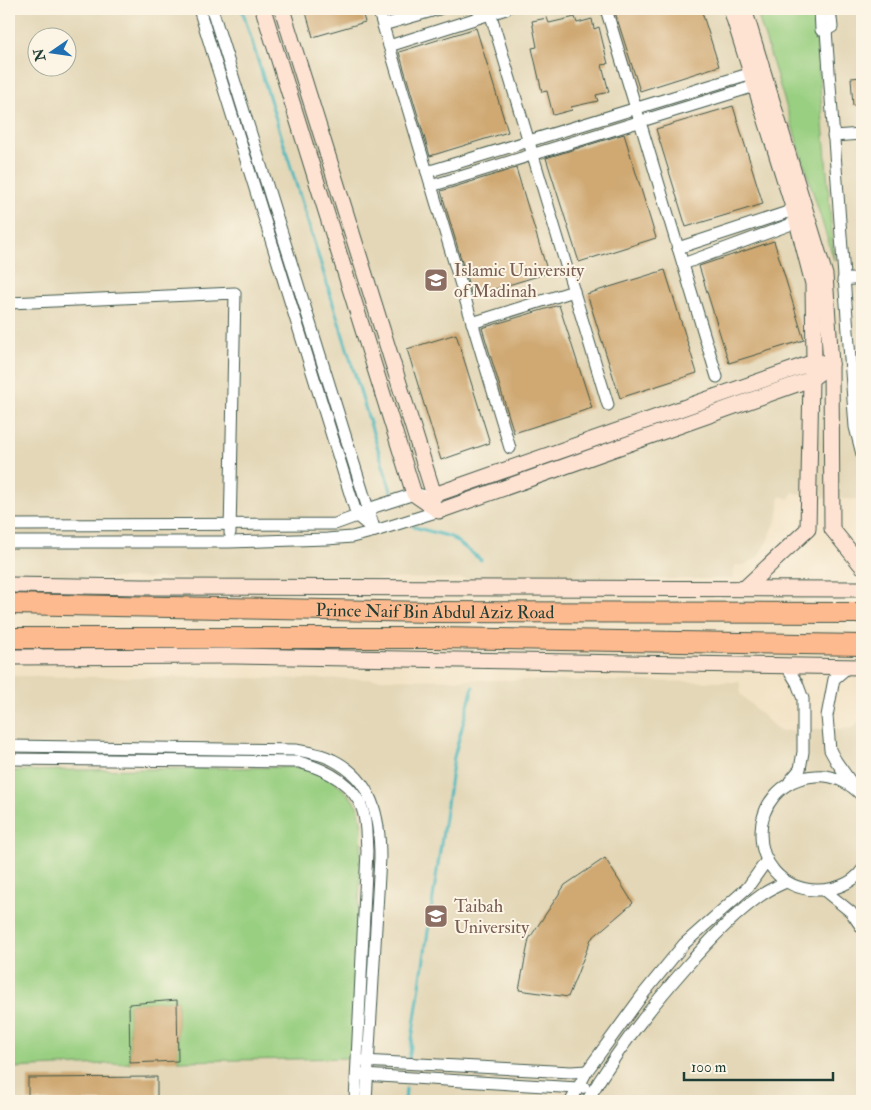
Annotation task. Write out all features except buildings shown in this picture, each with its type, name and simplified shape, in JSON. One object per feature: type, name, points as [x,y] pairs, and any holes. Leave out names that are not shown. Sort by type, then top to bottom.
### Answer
[{"type":"highway","name":"Prince Naif Bin Abdul Aziz Road","points":[[9,604],[431,612],[862,613]]},
{"type":"highway","name":"Prince Naif Bin Abdul Aziz Road","points":[[9,638],[425,638],[862,645]]},
{"type":"main road","points":[[263,9],[414,494],[439,511],[811,379],[830,364]]},
{"type":"main road","points":[[282,9],[434,495],[814,362],[830,364]]},
{"type":"main road","points":[[731,9],[814,284],[814,362],[811,379],[808,529]]},
{"type":"main road","points":[[744,9],[825,275],[830,364],[832,529],[862,566]]},
{"type":"main road","points":[[746,588],[808,529],[832,529]]},
{"type":"main road","points":[[9,585],[862,589]]},
{"type":"main road","points":[[9,604],[143,587]]},
{"type":"main road","points":[[9,657],[234,656],[855,667]]},
{"type":"street","points":[[199,9],[357,516],[375,532]]},
{"type":"street","points":[[212,9],[375,532]]},
{"type":"street","points":[[378,9],[510,448]]},
{"type":"street","points":[[383,25],[439,9]]},
{"type":"street","points":[[389,46],[489,11],[506,9]]},
{"type":"street","points":[[606,9],[717,377]]},
{"type":"street","points":[[820,9],[821,30],[832,27],[830,9]]},
{"type":"street","points":[[489,11],[608,405]]},
{"type":"street","points":[[826,30],[843,280],[862,454]]},
{"type":"street","points":[[427,172],[635,108],[753,79]]},
{"type":"street","points":[[432,186],[639,122],[753,79]]},
{"type":"street","points":[[833,136],[862,134]]},
{"type":"street","points":[[678,248],[795,216]]},
{"type":"street","points":[[683,264],[795,216]]},
{"type":"street","points":[[843,280],[862,278]]},
{"type":"street","points":[[472,323],[574,292]]},
{"type":"street","points":[[9,303],[235,293],[229,542]]},
{"type":"street","points":[[9,525],[335,524],[357,516],[368,509],[414,494],[434,495],[439,511],[375,532],[352,537],[327,539],[229,542],[9,542]]},
{"type":"street","points":[[786,665],[797,683],[803,699],[803,752],[800,769],[774,795],[765,810],[760,827],[761,844],[767,860],[775,872],[786,882],[805,890],[824,891],[844,885],[862,870]]},
{"type":"street","points":[[855,667],[834,679],[827,716],[830,750],[860,793]]},
{"type":"street","points":[[9,746],[296,750],[333,760],[353,773],[374,806],[380,830],[380,858],[363,1061],[356,1075],[355,1101]]},
{"type":"street","points":[[9,759],[299,762],[316,766],[334,776],[350,789],[362,808],[366,826],[363,1061],[368,1075],[366,1101]]},
{"type":"street","points":[[788,783],[803,777],[822,775],[839,779],[860,793]]},
{"type":"street","points":[[571,1101],[587,1071],[644,993],[684,944],[748,887],[767,860]]},
{"type":"street","points":[[587,1101],[608,1065],[644,1015],[707,943],[760,895],[786,882]]},
{"type":"street","points":[[824,891],[851,912],[862,928]]},
{"type":"street","points":[[363,1061],[570,1072],[587,1071]]},
{"type":"street","points":[[356,1075],[578,1088],[597,1084]]},
{"type":"shaded area","name":"Islamic University of Madinah","points":[[9,9],[862,9],[862,500],[809,497],[793,492],[789,499],[780,496],[778,517],[767,542],[757,558],[744,565],[735,565],[733,579],[9,578]]},
{"type":"shaded area","name":"Taibah University","points":[[9,676],[740,682],[740,694],[779,731],[852,728],[862,719],[862,1101],[9,1101]]},
{"type":"green space","points":[[756,9],[814,9],[834,260]]},
{"type":"green space","points":[[299,767],[331,778],[349,795],[358,807],[362,826],[353,1058],[178,1061],[177,1000],[129,1004],[130,1063],[9,1068],[9,771]]},
{"type":"waterway","points":[[242,9],[391,491]]},
{"type":"waterway","points":[[414,527],[451,537],[481,560]]},
{"type":"waterway","points":[[409,1059],[454,757],[473,687]]},
{"type":"waterway","points":[[405,1101],[406,1089]]},
{"type":"place","name":"Islamic University of Madinah","points":[[436,280]]},
{"type":"place","name":"Taibah University","points":[[436,916]]}]
